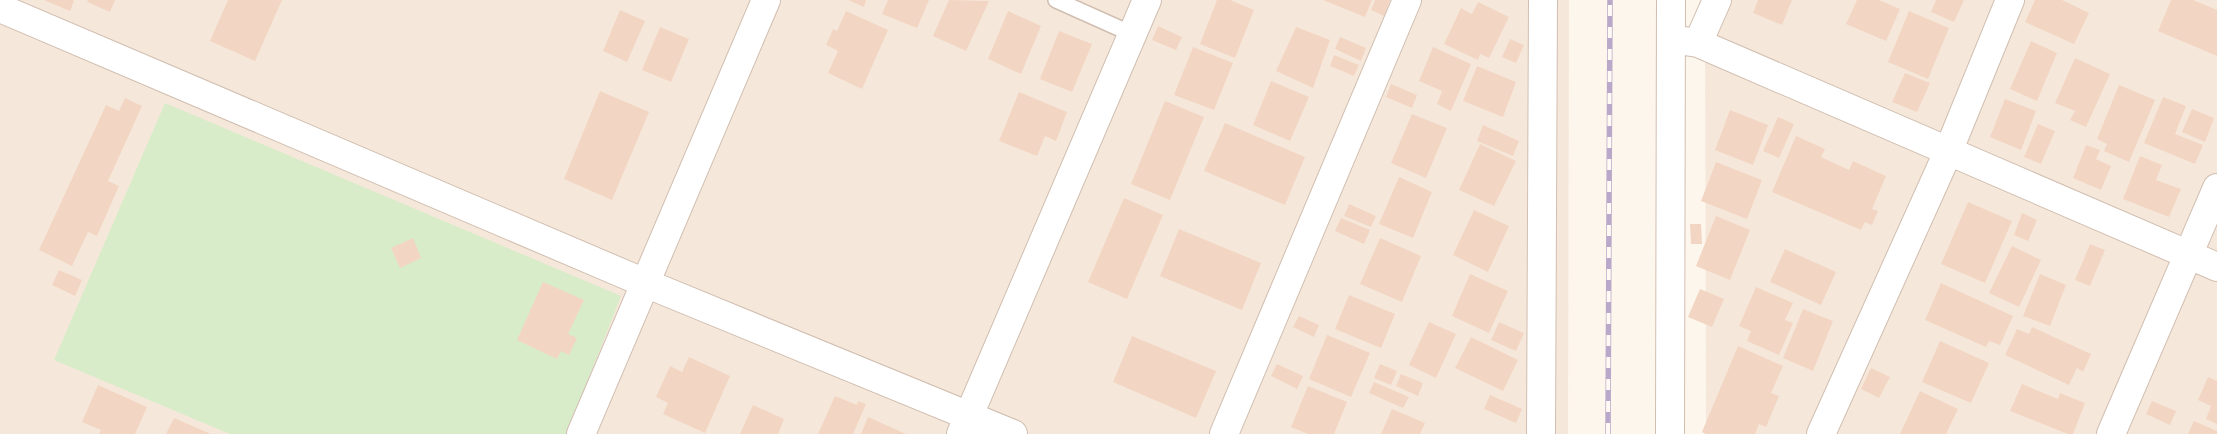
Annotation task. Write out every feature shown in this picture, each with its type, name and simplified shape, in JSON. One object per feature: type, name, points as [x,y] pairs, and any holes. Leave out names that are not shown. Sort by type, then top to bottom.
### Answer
[{"type":"street","points":[[581,434],[766,0]]},
{"type":"street","points":[[965,425],[1147,0]]},
{"type":"street","points":[[1224,434],[1407,0]]},
{"type":"street","points":[[1541,434],[1543,0]]},
{"type":"street","points":[[1670,434],[1671,0]]},
{"type":"street","points":[[1698,43],[1717,0]]},
{"type":"street","points":[[1821,434],[1948,152],[2010,0]]},
{"type":"street","points":[[0,8],[645,283],[965,425],[1013,434]]},
{"type":"street","points":[[1671,39],[1698,43],[2217,267]]},
{"type":"street","points":[[2111,434],[2190,255],[2217,188]]},
{"type":"lane","points":[[1056,0],[1132,34]]},
{"type":"shaded area","points":[[0,0],[1569,0],[1568,434],[0,434]]},
{"type":"shaded area","points":[[1705,0],[2217,0],[2217,434],[1706,434]]},
{"type":"green space","points":[[165,103],[621,296],[567,434],[230,434],[54,360]]},
{"type":"building","points":[[44,0],[72,0],[74,1],[70,11]]},
{"type":"building","points":[[88,0],[115,0],[110,12],[87,2]]},
{"type":"building","points":[[228,0],[282,0],[255,61],[210,41]]},
{"type":"building","points":[[848,0],[866,0],[864,7]]},
{"type":"building","points":[[888,0],[929,0],[917,28],[882,14]]},
{"type":"building","points":[[949,0],[989,1],[966,51],[933,36]]},
{"type":"building","points":[[1217,0],[1230,0],[1254,10],[1235,58],[1200,44]]},
{"type":"building","points":[[1323,0],[1372,0],[1365,17]]},
{"type":"building","points":[[1375,0],[1390,0],[1384,16],[1371,10]]},
{"type":"building","points":[[1758,0],[1792,0],[1782,25],[1753,13]]},
{"type":"building","points":[[1857,0],[1879,0],[1900,9],[1886,41],[1846,24]]},
{"type":"building","points":[[1936,0],[1964,0],[1954,22],[1931,12]]},
{"type":"building","points":[[2035,0],[2062,0],[2089,13],[2074,44],[2025,22]]},
{"type":"building","points":[[2171,0],[2193,0],[2217,10],[2217,56],[2158,31]]},
{"type":"building","points":[[1478,2],[1509,17],[1489,58],[1480,54],[1478,60],[1444,44],[1461,8],[1472,14]]},
{"type":"building","points":[[620,10],[645,21],[627,62],[603,51]]},
{"type":"building","points":[[846,11],[888,30],[862,89],[828,73],[838,51],[826,45],[833,29],[837,31]]},
{"type":"building","points":[[1008,11],[1041,26],[1021,74],[988,59]]},
{"type":"building","points":[[1909,11],[1949,28],[1928,79],[1888,62]]},
{"type":"building","points":[[1158,26],[1182,37],[1176,50],[1152,40]]},
{"type":"building","points":[[660,27],[689,39],[671,82],[642,70]]},
{"type":"building","points":[[1296,27],[1330,40],[1313,88],[1276,71]]},
{"type":"building","points":[[1059,31],[1092,44],[1072,92],[1040,79]]},
{"type":"building","points":[[1340,37],[1366,48],[1361,61],[1335,49]]},
{"type":"building","points":[[1510,39],[1524,45],[1516,63],[1502,57]]},
{"type":"building","points":[[2031,41],[2057,53],[2037,101],[2010,89]]},
{"type":"building","points":[[1193,47],[1233,63],[1214,110],[1174,95]]},
{"type":"building","points":[[1433,47],[1471,64],[1451,111],[1437,104],[1442,91],[1419,81]]},
{"type":"building","points":[[1334,55],[1359,65],[1354,76],[1330,66]]},
{"type":"building","points":[[2075,58],[2110,74],[2086,127],[2070,120],[2075,111],[2055,103]]},
{"type":"building","points":[[1477,66],[1516,82],[1503,117],[1463,101]]},
{"type":"building","points":[[1905,73],[1930,83],[1917,112],[1892,102]]},
{"type":"building","points":[[1271,81],[1309,97],[1290,141],[1253,125]]},
{"type":"building","points":[[1391,84],[1417,95],[1412,108],[1386,97]]},
{"type":"building","points":[[2119,85],[2155,100],[2129,162],[2104,151],[2107,144],[2097,139]]},
{"type":"building","points":[[600,91],[649,112],[612,200],[564,179]]},
{"type":"building","points":[[1019,92],[1067,112],[1056,141],[1045,136],[1037,156],[999,141]]},
{"type":"building","points":[[2163,97],[2186,106],[2175,134],[2203,145],[2195,164],[2144,143]]},
{"type":"building","points":[[125,98],[142,106],[108,181],[119,186],[97,236],[88,232],[72,266],[39,250],[106,105],[119,111]]},
{"type":"building","points":[[2005,99],[2036,111],[2021,150],[1990,137]]},
{"type":"building","points":[[1165,101],[1204,117],[1170,200],[1131,184]]},
{"type":"building","points":[[2192,109],[2214,118],[2205,142],[2182,132]]},
{"type":"building","points":[[1730,110],[1768,125],[1753,165],[1715,150]]},
{"type":"building","points":[[1412,114],[1447,128],[1426,178],[1391,163]]},
{"type":"building","points":[[1778,117],[1794,124],[1779,158],[1763,151]]},
{"type":"building","points":[[1225,123],[1305,157],[1285,205],[1204,171]]},
{"type":"building","points":[[2038,124],[2055,131],[2041,164],[2024,157]]},
{"type":"building","points":[[1483,125],[1519,141],[1513,156],[1477,141]]},
{"type":"building","points":[[1796,136],[1825,149],[1821,157],[1849,170],[1853,161],[1886,176],[1872,209],[1878,211],[1872,225],[1865,222],[1861,230],[1772,192]]},
{"type":"building","points":[[1480,144],[1516,161],[1494,206],[1459,190]]},
{"type":"building","points":[[2086,145],[2100,150],[2096,159],[2111,166],[2101,190],[2073,178]]},
{"type":"building","points":[[2140,156],[2162,165],[2156,180],[2181,189],[2169,217],[2123,199]]},
{"type":"building","points":[[1716,162],[1762,180],[1747,219],[1701,201]]},
{"type":"building","points":[[1399,177],[1432,192],[1413,238],[1379,224]]},
{"type":"building","points":[[1124,198],[1163,215],[1127,299],[1088,282]]},
{"type":"building","points":[[1968,202],[2012,221],[1985,283],[1941,264]]},
{"type":"building","points":[[1349,204],[1376,216],[1371,227],[1344,216]]},
{"type":"building","points":[[1474,210],[1509,226],[1488,272],[1453,255]]},
{"type":"building","points":[[2022,213],[2037,220],[2028,241],[2014,235]]},
{"type":"building","points":[[1716,216],[1750,230],[1730,280],[1696,266]]},
{"type":"building","points":[[1341,218],[1370,230],[1364,244],[1335,231]]},
{"type":"building","points":[[1690,224],[1701,224],[1702,244],[1691,244]]},
{"type":"building","points":[[1179,229],[1261,263],[1242,310],[1160,276]]},
{"type":"building","points":[[413,238],[421,258],[400,268],[391,248]]},
{"type":"building","points":[[1380,238],[1421,256],[1402,302],[1360,284]]},
{"type":"building","points":[[2090,244],[2105,250],[2090,286],[2075,280]]},
{"type":"building","points":[[2012,246],[2041,260],[2019,307],[1989,293]]},
{"type":"building","points":[[1785,249],[1836,272],[1821,305],[1770,282]]},
{"type":"building","points":[[59,270],[82,280],[75,296],[52,285]]},
{"type":"building","points":[[1470,274],[1508,291],[1489,333],[1452,316]]},
{"type":"building","points":[[2040,274],[2066,285],[2050,326],[2023,316]]},
{"type":"building","points":[[543,282],[584,300],[568,334],[577,338],[569,355],[561,351],[557,359],[517,340]]},
{"type":"building","points":[[1941,283],[2013,316],[2000,345],[1989,341],[1986,347],[1925,320]]},
{"type":"building","points":[[1756,287],[1793,303],[1785,320],[1793,323],[1779,355],[1747,341],[1751,331],[1739,326]]},
{"type":"building","points":[[1700,289],[1724,299],[1712,327],[1688,317]]},
{"type":"building","points":[[1349,295],[1395,314],[1381,348],[1335,329]]},
{"type":"building","points":[[1803,309],[1833,321],[1813,371],[1783,358]]},
{"type":"building","points":[[1299,316],[1319,325],[1314,337],[1293,327]]},
{"type":"building","points":[[1429,322],[1456,334],[1436,378],[1409,365]]},
{"type":"building","points":[[1499,322],[1524,333],[1516,351],[1491,340]]},
{"type":"building","points":[[2032,327],[2091,354],[2083,372],[2077,368],[2069,385],[2005,355],[2017,329],[2029,334]]},
{"type":"building","points":[[1327,335],[1370,353],[1351,397],[1309,379]]},
{"type":"building","points":[[1132,336],[1216,371],[1196,418],[1113,382]]},
{"type":"building","points":[[1471,337],[1518,360],[1503,391],[1455,368]]},
{"type":"building","points":[[1940,341],[1989,363],[1971,403],[1922,382]]},
{"type":"building","points":[[1738,346],[1783,366],[1771,393],[1779,396],[1766,427],[1759,424],[1755,434],[1706,434],[1702,432]]},
{"type":"building","points":[[689,357],[730,376],[705,433],[663,414],[668,403],[656,397],[670,366],[682,372]]},
{"type":"building","points":[[1277,364],[1303,376],[1297,389],[1271,376]]},
{"type":"building","points":[[1380,364],[1397,371],[1391,385],[1374,378]]},
{"type":"building","points":[[1871,368],[1890,377],[1879,398],[1861,389]]},
{"type":"building","points":[[1401,374],[1423,383],[1418,396],[1396,386]]},
{"type":"building","points":[[2208,377],[2217,381],[2217,424],[2206,419],[2211,406],[2198,400]]},
{"type":"building","points":[[1374,382],[1409,397],[1403,408],[1369,393]]},
{"type":"building","points":[[2022,384],[2058,399],[2060,393],[2085,403],[2073,434],[2068,434],[2010,411]]},
{"type":"building","points":[[98,385],[147,407],[135,434],[99,434],[101,430],[82,422]]},
{"type":"building","points":[[1308,386],[1347,402],[1334,434],[1308,434],[1291,427]]},
{"type":"building","points":[[1920,391],[1958,409],[1946,434],[1900,434]]},
{"type":"building","points":[[1490,395],[1522,409],[1516,423],[1484,409]]},
{"type":"building","points":[[835,396],[857,405],[858,401],[866,404],[853,434],[818,434]]},
{"type":"building","points":[[2152,401],[2176,411],[2170,425],[2146,414]]},
{"type":"building","points":[[753,405],[784,419],[778,434],[740,434]]},
{"type":"building","points":[[1392,409],[1425,423],[1420,434],[1381,434]]},
{"type":"building","points":[[868,417],[906,434],[861,434]]},
{"type":"building","points":[[174,418],[211,434],[166,434]]},
{"type":"building","points":[[2194,421],[2217,431],[2217,434],[2188,434]]},
{"type":"railway","points":[[1608,434],[1610,0]]}]
